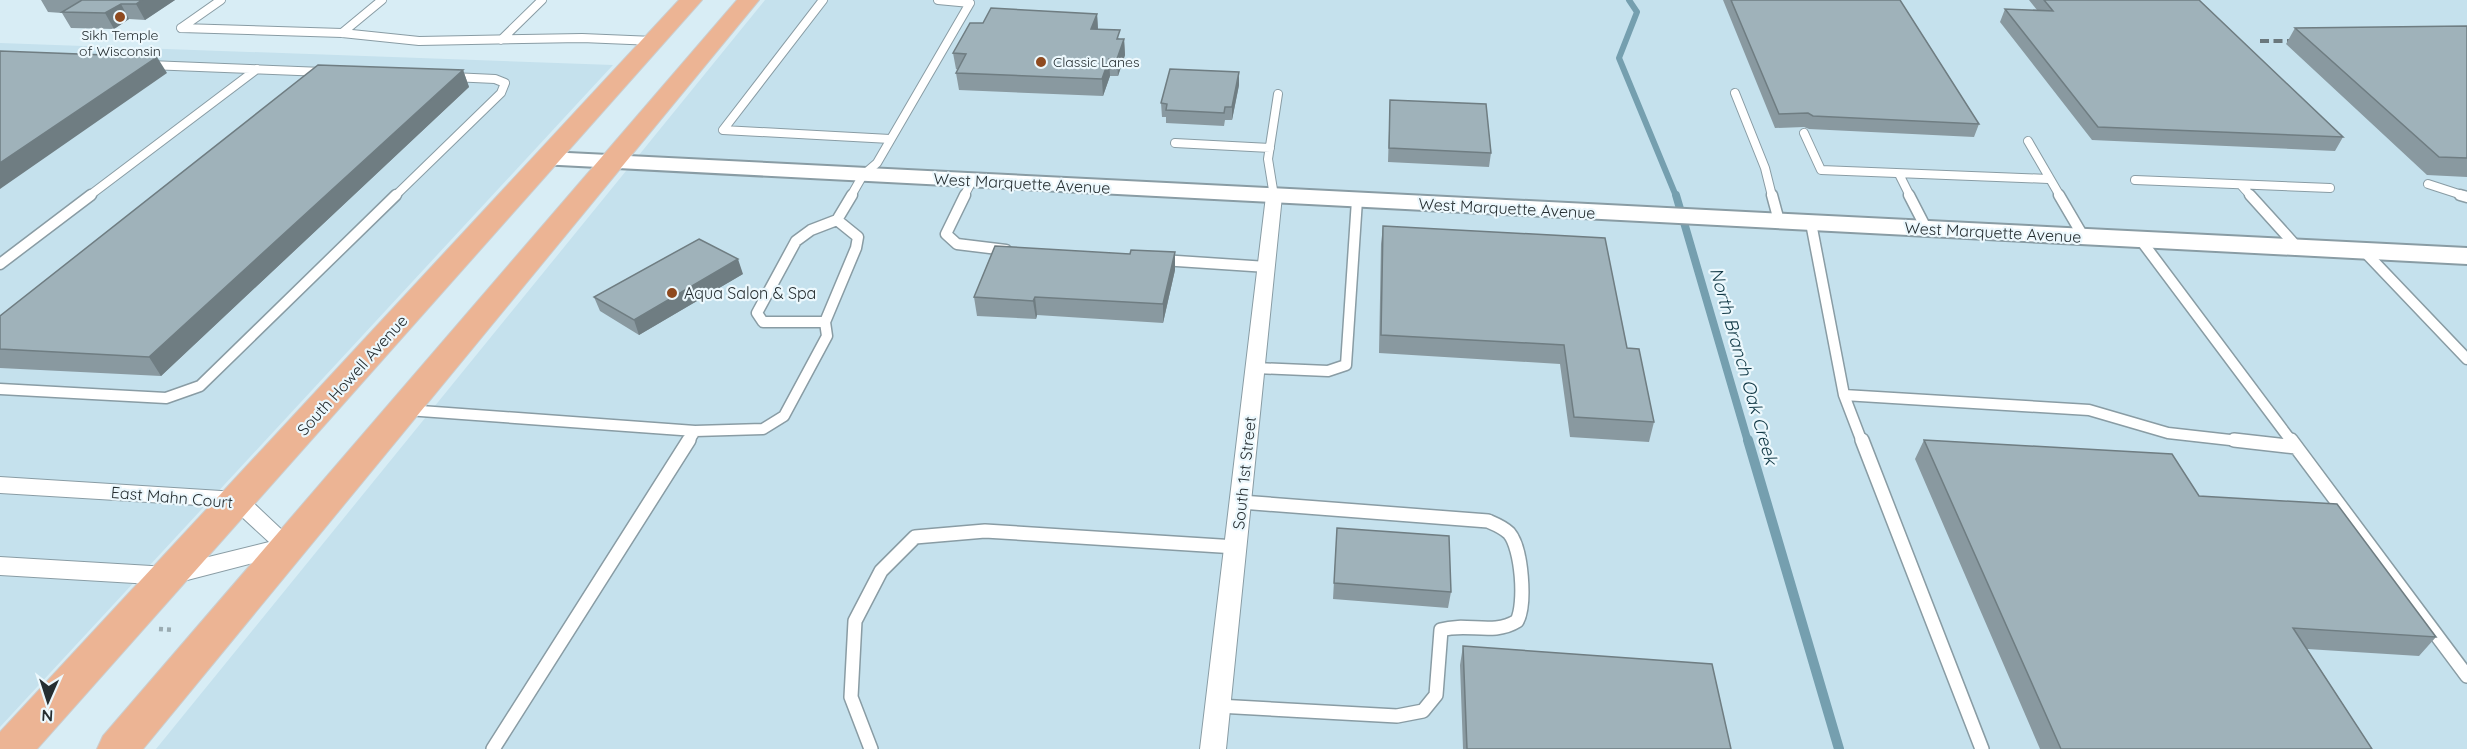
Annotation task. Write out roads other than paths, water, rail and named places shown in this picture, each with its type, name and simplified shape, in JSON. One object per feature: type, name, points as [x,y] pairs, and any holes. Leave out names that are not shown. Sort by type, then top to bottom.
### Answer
[{"type":"main road","name":"South Howell Avenue","points":[[11,749],[691,0]]},
{"type":"main road","points":[[118,749],[748,0]]},
{"type":"street","name":"West Marquette Avenue","points":[[548,159],[2467,256]]},
{"type":"street","name":"South 1st Street","points":[[1213,749],[1274,196]]},
{"type":"street","name":"East Mahn Court","points":[[0,485],[237,500],[288,546]]},
{"type":"street","points":[[0,566],[168,576],[288,546]]},
{"type":"lane","points":[[221,0],[181,28],[342,33],[419,40],[582,38],[654,41]]},
{"type":"lane","points":[[342,33],[382,0]]},
{"type":"lane","points":[[501,40],[542,0]]},
{"type":"lane","points":[[823,0],[723,130],[890,139]]},
{"type":"lane","points":[[825,322],[763,322],[757,313],[796,241],[811,230],[837,220],[863,175],[877,163],[970,3],[938,0]]},
{"type":"lane","points":[[140,65],[329,72]]},
{"type":"lane","points":[[0,264],[257,69]]},
{"type":"lane","points":[[0,389],[166,398],[200,386],[501,93],[505,83],[495,79],[436,76]]},
{"type":"lane","points":[[1735,93],[1765,168],[1779,221]]},
{"type":"lane","points":[[1274,196],[1268,182],[1270,148],[1278,94]]},
{"type":"lane","points":[[1804,133],[1821,170],[2048,179]]},
{"type":"lane","points":[[2028,141],[2048,179],[2084,236]]},
{"type":"lane","points":[[1175,143],[1270,148]]},
{"type":"lane","points":[[1899,174],[1926,228]]},
{"type":"lane","points":[[972,180],[946,234],[957,244],[1021,251]]},
{"type":"lane","points":[[2135,180],[2330,188]]},
{"type":"lane","points":[[2428,184],[2467,197]]},
{"type":"lane","points":[[2241,185],[2297,247]]},
{"type":"lane","points":[[1256,368],[1328,371],[1346,365],[1357,200]]},
{"type":"lane","points":[[404,410],[695,431],[763,429],[783,416],[827,336],[825,322],[856,248],[858,237],[837,220]]},
{"type":"lane","points":[[1811,223],[1844,395],[1982,749]]},
{"type":"lane","points":[[2140,239],[2467,676]]},
{"type":"lane","points":[[2363,250],[2467,359]]},
{"type":"lane","points":[[1154,259],[1267,267]]},
{"type":"lane","points":[[1844,395],[2089,410],[2168,433],[2296,447]]},
{"type":"lane","points":[[493,749],[695,431]]},
{"type":"lane","points":[[1218,706],[1380,716],[1410,715],[1423,711],[1436,695],[1441,630],[1452,626],[1502,627],[1516,622],[1522,612],[1517,546],[1509,532],[1496,525],[1478,520],[1241,502]]},
{"type":"lane","points":[[871,749],[850,697],[855,621],[881,571],[915,537],[985,531],[1236,547]]},
{"type":"waterway","name":"North Branch Oak Creek","points":[[1629,0],[1637,12],[1619,58],[1676,196]]},
{"type":"waterway","name":"North Branch Oak Creek","points":[[1676,195],[1748,442]]},
{"type":"waterway","name":"North Branch Oak Creek","points":[[1748,440],[1839,749]]},
{"type":"railway","points":[[2260,41],[2305,41]]},
{"type":"place","name":"Sikh Temple of Wisconsin","points":[[120,17]]},
{"type":"place","name":"Classic Lanes","points":[[1041,62]]},
{"type":"place","name":"Aqua Salon & Spa","points":[[672,293]]}]
